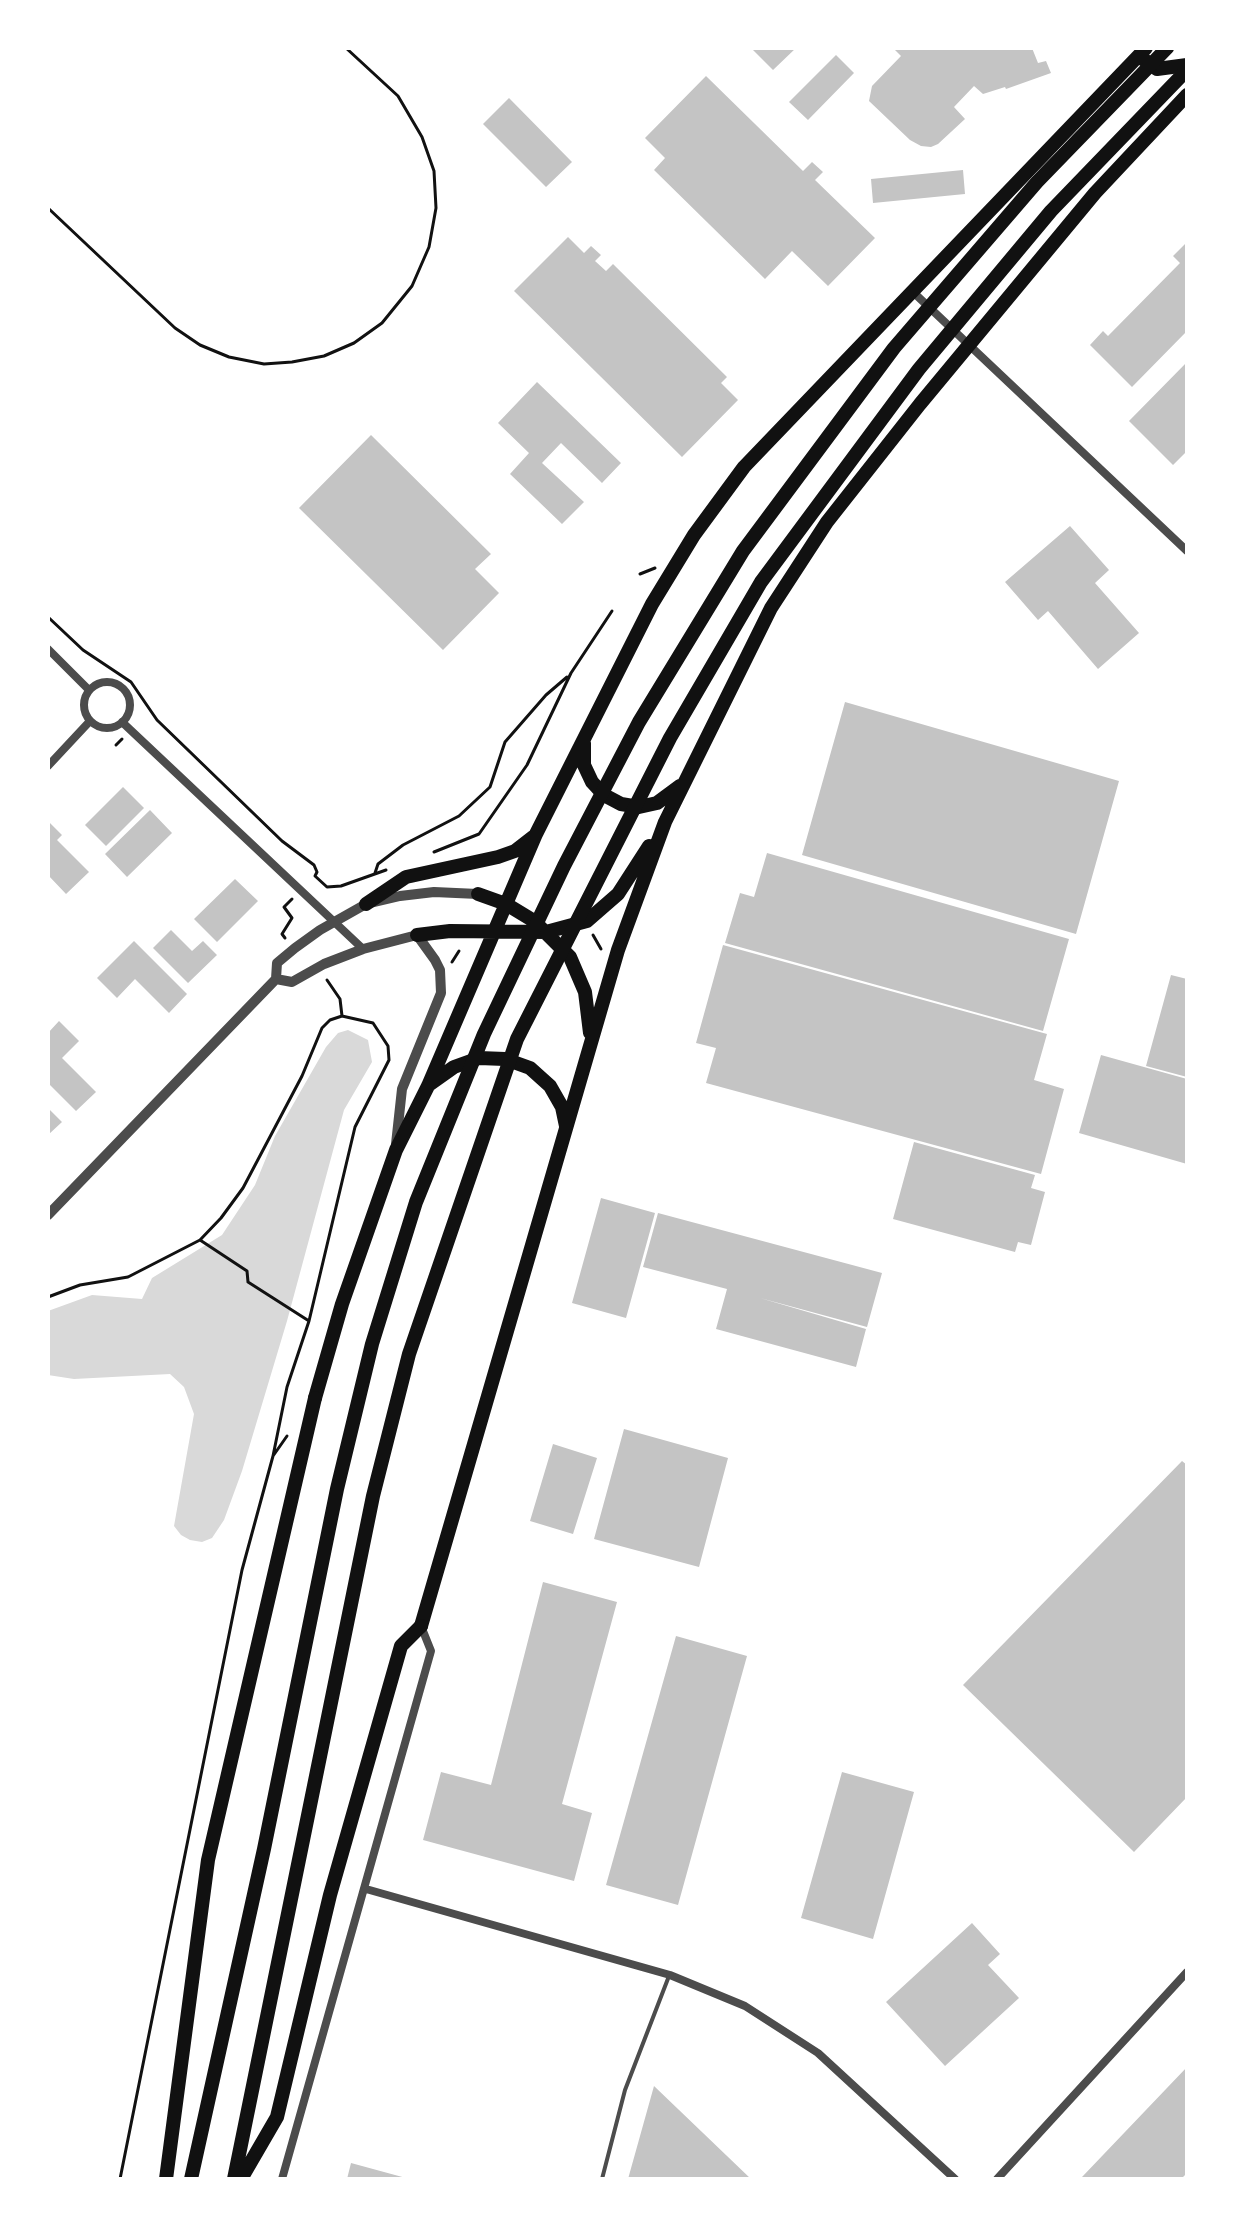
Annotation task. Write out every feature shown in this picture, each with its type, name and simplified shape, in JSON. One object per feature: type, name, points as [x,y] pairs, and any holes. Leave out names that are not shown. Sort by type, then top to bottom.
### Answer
[{"type":"highway","points":[[191,2179],[264,1849],[337,1489],[372,1344],[416,1202],[484,1034],[564,866],[639,722],[743,551],[894,348],[1037,182],[1167,48]]},
{"type":"highway","points":[[166,2179],[208,1860],[315,1398],[342,1304],[396,1150],[428,1086],[536,834],[652,604],[694,535],[744,467],[1138,51],[1157,69],[1187,68]]},
{"type":"highway","points":[[234,2179],[370,1511],[409,1354],[517,1039],[670,738],[761,582],[919,369],[1051,211],[1187,68]]},
{"type":"highway","points":[[241,2179],[277,2117],[330,1895],[401,1646],[421,1626],[618,950],[665,822],[771,608],[827,522],[1029,270],[1095,193],[1187,95]]},
{"type":"highway","points":[[588,729],[583,746],[584,765],[592,782],[604,795],[621,804],[639,807],[657,803],[673,794],[683,783]]},
{"type":"highway","points":[[417,935],[450,931],[546,932],[587,921],[618,894],[665,822]]},
{"type":"highway","points":[[366,904],[406,877],[515,851],[536,834]]},
{"type":"highway","points":[[478,894],[506,904],[546,932],[570,957],[585,992],[590,1045],[567,1131]]},
{"type":"highway","points":[[428,1086],[454,1067],[479,1058],[505,1059],[530,1068],[550,1086],[562,1107],[567,1131]]},
{"type":"street","points":[[913,292],[1187,551]]},
{"type":"street","points":[[48,649],[89,690]]},
{"type":"street","points":[[102,682],[117,684],[123,689],[129,710],[122,722],[102,728],[90,721],[84,702],[89,690],[102,682]]},
{"type":"street","points":[[48,766],[90,721]]},
{"type":"street","points":[[122,722],[363,949]]},
{"type":"street","points":[[48,1215],[276,979],[277,963],[334,922],[366,904],[434,892],[478,894]]},
{"type":"street","points":[[276,979],[292,982],[324,964],[363,949],[417,935],[440,970],[441,993],[402,1089],[396,1150]]},
{"type":"street","points":[[282,2179],[431,1651],[421,1626]]},
{"type":"street","points":[[366,1889],[670,1975],[745,2006],[818,2053],[955,2179]]},
{"type":"street","points":[[997,2179],[1187,1972]]},
{"type":"lane","points":[[602,2179],[625,2090],[670,1975]]},
{"type":"path","points":[[48,208],[175,328],[200,345],[229,357],[264,364],[324,356],[354,343],[382,323],[412,286],[429,247],[436,208],[434,171],[422,137],[398,96],[346,48]]},
{"type":"path","points":[[422,857],[479,834],[527,765],[571,673],[612,611]]},
{"type":"path","points":[[48,617],[83,650],[131,682],[157,720],[282,841],[314,865],[317,872],[311,880]]},
{"type":"path","points":[[375,873],[378,864],[403,845],[459,816],[490,787],[505,742],[546,695],[571,673]]},
{"type":"path","points":[[315,876],[327,887],[341,886],[397,866]]},
{"type":"path","points":[[285,937],[282,934],[292,918],[284,907],[290,902]]},
{"type":"path","points":[[590,928],[603,953]]},
{"type":"path","points":[[448,964],[459,951]]},
{"type":"path","points":[[331,983],[340,999],[342,1016]]},
{"type":"path","points":[[48,1297],[80,1285],[128,1277],[200,1240],[243,1188],[302,1076],[322,1028],[330,1020],[342,1016],[373,1023],[388,1046],[389,1060],[355,1127],[309,1321],[287,1387],[273,1456],[242,1570],[120,2179]]},
{"type":"path","points":[[200,1240],[247,1271],[248,1282],[309,1321]]},
{"type":"path","points":[[273,1456],[290,1433]]},
{"type":"shaded area","points":[[348,1030],[368,1040],[372,1062],[344,1110],[287,1321],[224,1520],[212,1538],[202,1542],[190,1540],[174,1526],[194,1414],[184,1387],[170,1374],[74,1379],[48,1375],[48,1311],[92,1295],[142,1299],[152,1278],[222,1235],[255,1185],[275,1136],[326,1047],[338,1033]]},
{"type":"building","points":[[751,48],[796,48],[773,70]]},
{"type":"building","points":[[893,48],[1032,48],[1038,63],[1046,61],[1051,73],[983,94],[974,86],[954,107],[965,119],[938,144],[921,146],[910,140],[869,101],[872,86],[901,56]]},
{"type":"building","points":[[836,55],[854,73],[808,120],[789,102]]},
{"type":"building","points":[[706,76],[803,171],[812,162],[823,172],[815,180],[875,238],[828,286],[792,251],[765,279],[654,170],[665,158],[645,138]]},
{"type":"building","points":[[509,98],[572,162],[546,187],[483,124]]},
{"type":"building","points":[[963,170],[965,194],[873,203],[871,179]]},
{"type":"building","points":[[568,237],[584,253],[591,246],[601,255],[595,261],[606,271],[613,264],[727,377],[721,383],[738,400],[682,457],[514,291]]},
{"type":"building","points":[[1187,242],[1187,331],[1132,387],[1090,345],[1103,331],[1108,336],[1180,263],[1173,256]]},
{"type":"building","points":[[1187,362],[1187,451],[1173,465],[1129,421]]},
{"type":"building","points":[[537,382],[621,463],[602,483],[561,443],[542,463],[584,502],[562,524],[510,474],[529,453],[498,423]]},
{"type":"building","points":[[371,435],[491,554],[475,569],[499,593],[443,650],[299,508]]},
{"type":"building","points":[[1070,526],[1109,570],[1095,583],[1139,633],[1098,669],[1048,611],[1038,620],[1005,582]]},
{"type":"building","points":[[845,702],[1119,781],[1076,934],[802,855]]},
{"type":"building","points":[[123,787],[144,808],[106,846],[85,825]]},
{"type":"building","points":[[150,810],[172,833],[127,877],[105,854]]},
{"type":"building","points":[[48,821],[62,835],[57,840],[89,872],[66,894],[48,875]]},
{"type":"building","points":[[767,853],[1069,939],[1043,1031],[725,943],[740,893],[754,897]]},
{"type":"building","points":[[235,879],[258,901],[217,942],[194,919]]},
{"type":"building","points":[[171,930],[192,951],[203,941],[217,955],[188,983],[153,948]]},
{"type":"building","points":[[134,941],[187,994],[169,1013],[135,979],[117,998],[97,978]]},
{"type":"building","points":[[723,945],[1047,1034],[1034,1080],[1064,1089],[1041,1174],[706,1083],[716,1048],[696,1043]]},
{"type":"building","points":[[1171,975],[1187,979],[1187,1077],[1146,1066]]},
{"type":"building","points":[[59,1021],[79,1041],[62,1058],[96,1092],[76,1111],[48,1083],[48,1033]]},
{"type":"building","points":[[1101,1055],[1187,1079],[1187,1164],[1079,1133]]},
{"type":"building","points":[[48,1108],[62,1122],[48,1135]]},
{"type":"building","points":[[914,1142],[1035,1175],[1031,1188],[1045,1192],[1031,1245],[1018,1242],[1015,1252],[893,1219]]},
{"type":"building","points":[[601,1198],[655,1213],[626,1318],[572,1303]]},
{"type":"building","points":[[658,1213],[882,1273],[867,1327],[760,1298],[866,1329],[856,1367],[716,1329],[727,1289],[643,1267]]},
{"type":"building","points":[[624,1429],[728,1458],[699,1567],[594,1539]]},
{"type":"building","points":[[553,1444],[597,1458],[573,1534],[530,1521]]},
{"type":"building","points":[[1182,1461],[1187,1465],[1187,1797],[1134,1852],[963,1685]]},
{"type":"building","points":[[543,1582],[617,1602],[562,1804],[592,1813],[574,1881],[423,1840],[441,1772],[491,1785]]},
{"type":"building","points":[[676,1636],[747,1656],[678,1905],[606,1885]]},
{"type":"building","points":[[842,1772],[914,1792],[873,1939],[801,1918]]},
{"type":"building","points":[[972,1923],[1000,1954],[988,1965],[1019,1998],[945,2066],[886,2002]]},
{"type":"building","points":[[1187,2067],[1187,2173],[1181,2179],[1084,2179],[1082,2177]]},
{"type":"building","points":[[654,2086],[751,2179],[628,2179]]},
{"type":"building","points":[[351,2163],[406,2178],[406,2179],[347,2179]]}]
